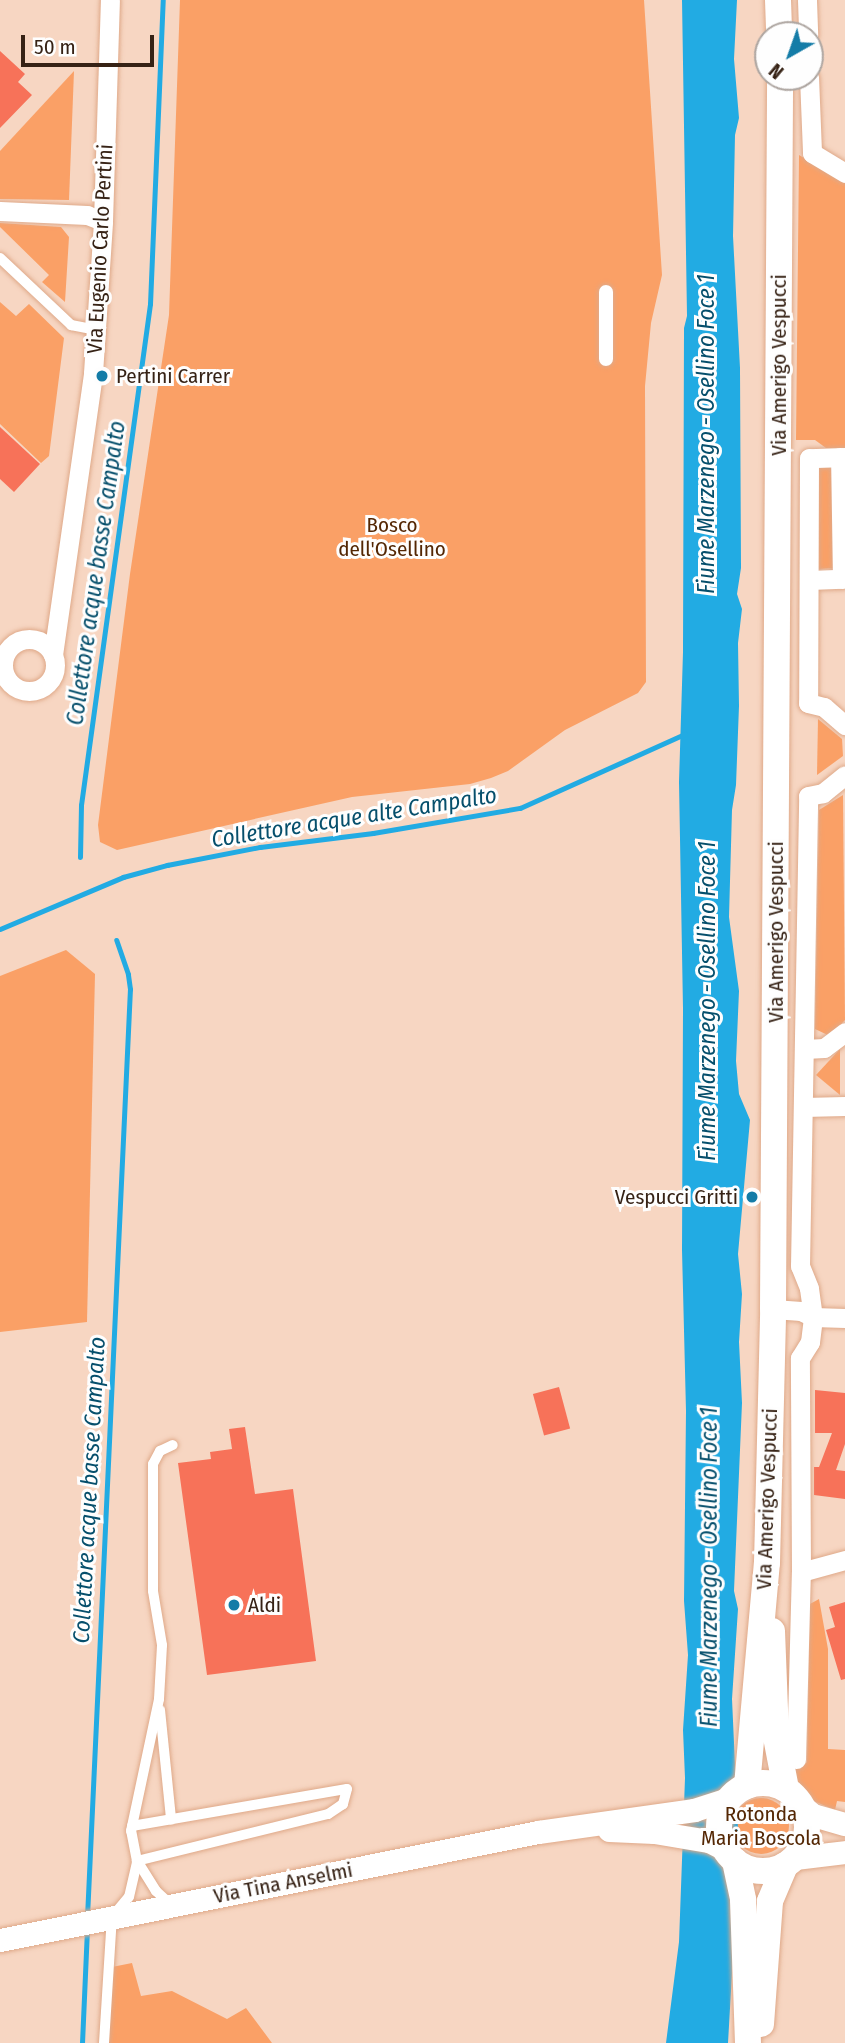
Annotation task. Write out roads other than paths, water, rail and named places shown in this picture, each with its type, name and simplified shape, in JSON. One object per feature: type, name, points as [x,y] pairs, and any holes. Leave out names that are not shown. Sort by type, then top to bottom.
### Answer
[{"type":"main road","points":[[778,0],[779,21]]},
{"type":"main road","name":"Via Amerigo Vespucci","points":[[738,1792],[767,1563],[773,1308],[780,91]]},
{"type":"main road","points":[[759,2043],[770,1901],[807,1834],[776,1737],[775,1676],[767,1563]]},
{"type":"main road","points":[[748,2043],[736,1864],[719,1824],[738,1792],[767,1783],[794,1798]]},
{"type":"main road","points":[[736,1864],[765,1871],[790,1861]]},
{"type":"street","name":"Via Eugenio Carlo Pertini","points":[[53,655],[84,450],[96,330],[103,221],[110,0]]},
{"type":"street","points":[[807,0],[808,21]]},
{"type":"street","points":[[810,91],[812,153],[845,173]]},
{"type":"street","points":[[0,211],[81,215],[103,221]]},
{"type":"street","points":[[606,292],[606,359]]},
{"type":"street","points":[[809,580],[843,579],[842,457],[809,457],[808,703],[824,707],[845,725]]},
{"type":"street","points":[[28,639],[43,643],[53,655],[54,671],[47,684],[33,691],[18,689],[6,678],[2,663],[13,643],[28,639],[57,621]]},
{"type":"street","points":[[778,654],[808,651]]},
{"type":"street","points":[[796,1759],[801,1572],[800,1358],[810,1342],[813,1317],[809,1288],[800,1266],[808,796],[823,793],[845,775]]},
{"type":"street","points":[[804,1049],[824,1048],[845,1032]]},
{"type":"street","points":[[803,1107],[845,1106]]},
{"type":"street","points":[[773,1308],[801,1311],[813,1317],[845,1318]]},
{"type":"street","points":[[801,1572],[845,1560]]},
{"type":"street","points":[[654,1823],[738,1792]]},
{"type":"street","points":[[794,1798],[813,1815],[845,1824]]},
{"type":"street","points":[[654,1823],[709,1841],[736,1864]]},
{"type":"street","name":"Via Tina Anselmi","points":[[0,1940],[567,1828],[654,1823]]},
{"type":"street","points":[[790,1861],[845,1852]]},
{"type":"lane","points":[[0,258],[71,325],[96,330]]},
{"type":"lane","points":[[104,2043],[108,1918],[129,1897],[137,1861],[132,1826],[159,1699],[162,1646],[153,1591],[153,1464],[160,1451],[173,1445]]},
{"type":"lane","points":[[159,1699],[171,1819]]},
{"type":"lane","points":[[132,1826],[346,1789],[343,1804],[328,1814],[137,1861]]},
{"type":"lane","points":[[137,1861],[156,1891],[171,1906]]},
{"type":"water","name":"Fiume Marzenego - Osellino Foce 1","points":[[682,0],[737,0],[734,59],[739,118],[735,135],[733,236],[740,368],[741,568],[737,594],[742,609],[738,643],[739,706],[729,917],[739,991],[736,1061],[739,1094],[750,1120],[738,1254],[742,1294],[739,1342],[742,1403],[734,1591],[738,1609],[732,1699],[739,1852],[728,2043],[666,2043],[679,1942],[685,1778],[683,1730],[688,1655],[684,1601],[686,1411],[682,1250],[683,1009],[679,782],[683,652],[684,328],[687,316]]},
{"type":"waterway","name":"Collettore acque basse Campalto","points":[[80,857],[81,805],[150,304],[163,0]]},
{"type":"waterway","name":"Collettore acque alte Campalto","points":[[0,929],[123,877],[167,865],[260,847],[373,833],[520,808],[685,734]]},
{"type":"waterway","name":"Collettore acque basse Campalto","points":[[87,1917],[130,989],[128,974],[116,940]]},
{"type":"waterway","name":"Collettore acque basse Campalto","points":[[82,2043],[87,1927]]},
{"type":"place","name":"Pertini Carrer","points":[[102,376]]},
{"type":"place","name":"Vespucci Gritti","points":[[752,1197]]},
{"type":"place","name":"Aldi","points":[[234,1605]]},
{"type":"park label","name":"Bosco dell'Osellino","points":[[392,537]]},
{"type":"park label","name":"Rotonda Maria Boscola","points":[[761,1826]]}]
